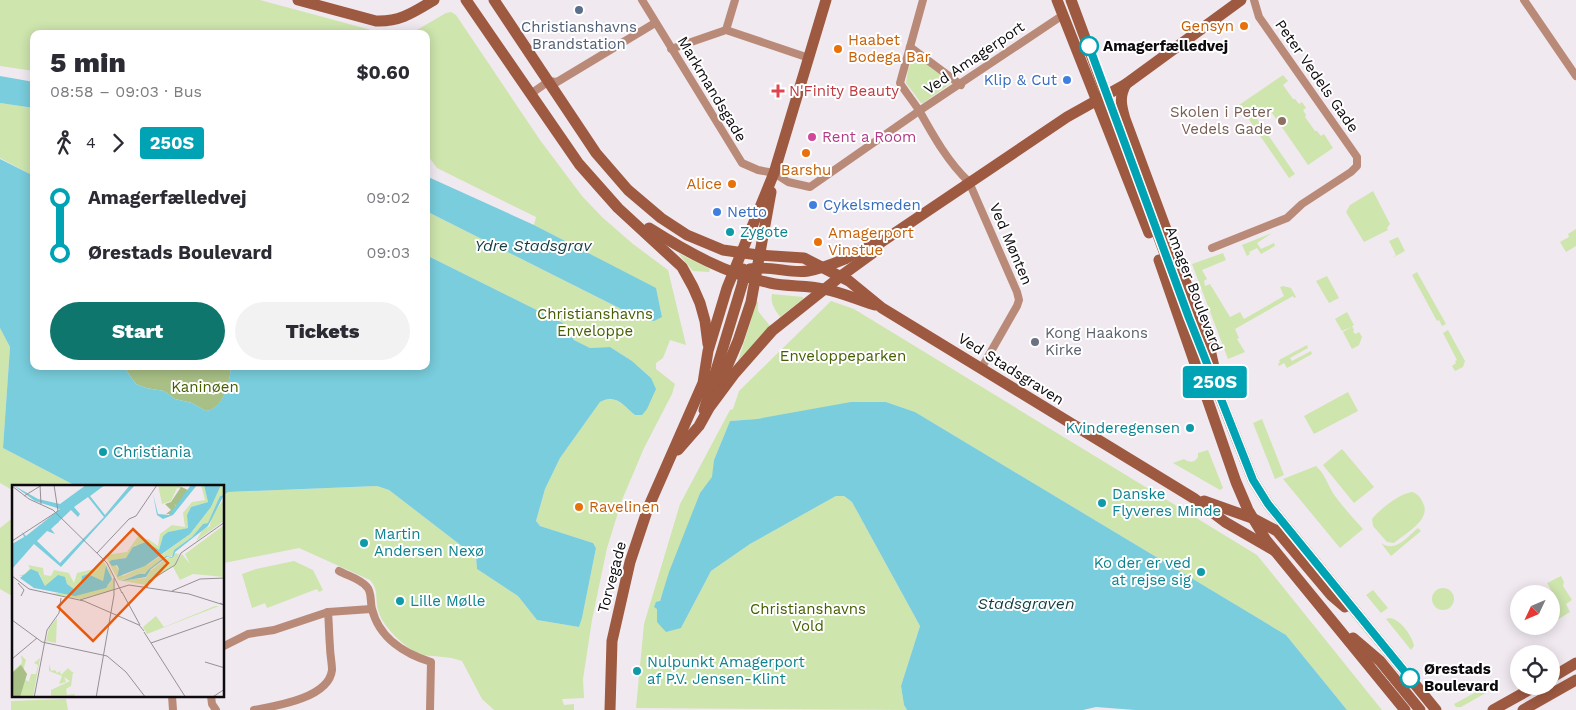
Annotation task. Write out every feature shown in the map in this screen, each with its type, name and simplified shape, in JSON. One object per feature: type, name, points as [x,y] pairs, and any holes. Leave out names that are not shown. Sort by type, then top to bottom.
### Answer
[{"type":"street","points":[[298,0],[376,21],[387,22],[414,12],[434,0]]},
{"type":"street","points":[[466,0],[532,93],[579,164],[618,208],[672,256],[688,276],[705,321],[708,351]]},
{"type":"street","points":[[494,0],[596,153],[628,190],[661,218],[687,235],[723,250],[741,268],[772,284],[824,289],[882,308]]},
{"type":"street","name":"Markmandsgade","points":[[642,0],[742,163],[758,170],[774,173]]},
{"type":"street","points":[[726,30],[735,0]]},
{"type":"street","points":[[699,426],[741,268],[774,173],[826,0]]},
{"type":"street","points":[[923,0],[900,83],[938,144],[960,174],[969,182]]},
{"type":"street","name":"Amager Boulevard","points":[[1057,0],[1102,98],[1242,454],[1261,494],[1436,710]]},
{"type":"street","name":"Amager Boulevard","points":[[1071,0],[1102,98],[1236,482],[1252,518],[1275,551],[1405,710]]},
{"type":"street","points":[[618,208],[690,254],[716,266],[741,268],[768,267],[806,271],[824,267],[844,259],[869,245],[880,242],[1067,116],[1126,84],[1241,0]]},
{"type":"street","name":"Peter Vedels Gade","points":[[1212,248],[1287,218],[1302,204],[1351,172],[1357,166],[1357,157],[1259,17],[1254,0]]},
{"type":"street","points":[[1524,0],[1576,76]]},
{"type":"street","name":"Ved Amagerport","points":[[774,173],[788,182],[810,188],[1063,15]]},
{"type":"street","points":[[532,93],[549,81],[559,81],[655,22]]},
{"type":"street","points":[[671,49],[726,30],[809,58]]},
{"type":"street","points":[[910,47],[961,85]]},
{"type":"street","points":[[1126,84],[1120,98],[1120,105],[1209,345],[1217,388]]},
{"type":"street","points":[[741,268],[758,255],[764,236],[774,173]]},
{"type":"street","name":"Ved Mønten","points":[[969,182],[1019,300],[981,369]]},
{"type":"street","points":[[709,408],[735,373],[772,331],[874,252],[880,242]]},
{"type":"street","name":"Ved Stadsgraven","points":[[758,255],[804,258],[841,276],[882,308],[1195,499],[1225,522],[1275,551]]},
{"type":"street","points":[[699,426],[709,408],[738,341],[750,302],[741,268]]},
{"type":"street","name":"Torvegade","points":[[610,710],[612,641],[630,562],[648,508],[703,382],[708,351],[741,268]]},
{"type":"street","name":"Torvegade","points":[[671,458],[699,426]]},
{"type":"street","name":"Ved Stadsgraven","points":[[1195,499],[1252,518],[1278,531],[1331,595],[1369,627]]},
{"type":"street","points":[[339,571],[364,583],[369,589],[371,609],[376,624],[395,644],[406,652],[431,662],[430,710]]},
{"type":"street","points":[[225,646],[248,634],[274,630],[328,612],[371,609]]},
{"type":"street","points":[[254,710],[281,705],[302,698],[322,688],[329,680],[332,670],[328,612]]},
{"type":"street","points":[[1330,619],[1380,661],[1420,710]]},
{"type":"street","points":[[1560,673],[1576,663]]},
{"type":"street","points":[[1523,710],[1576,680]]},
{"type":"street","points":[[1493,710],[1520,695]]},
{"type":"street","points":[[212,698],[212,704],[216,710]]},
{"type":"green space","points":[[0,0],[260,0],[371,30],[30,30],[30,70],[0,66]]},
{"type":"green space","name":"Christianshavns Enveloppe","points":[[451,12],[456,15],[540,140],[582,196],[602,217],[633,244],[668,270],[686,345],[670,340],[663,358],[656,363],[656,369],[675,384],[672,394],[644,448],[622,500],[607,548],[592,620],[583,679],[584,698],[562,699],[564,705],[574,704],[574,710],[494,710],[482,699],[462,661],[417,653],[391,632],[381,619],[375,588],[370,580],[299,548],[225,563],[225,494],[228,492],[377,486],[389,490],[476,557],[477,569],[518,596],[537,620],[579,627],[596,548],[593,543],[540,526],[536,521],[545,489],[560,458],[600,402],[611,399],[615,400],[623,404],[635,415],[651,378],[632,361],[610,347],[590,348],[574,340],[563,323],[430,257],[430,213],[641,319],[662,317],[656,289],[534,225],[536,217],[437,168],[430,158],[430,30],[417,30]]},
{"type":"green space","points":[[915,56],[948,80],[950,84],[923,103],[921,103],[906,83],[908,70]]},
{"type":"green space","name":"Skolen i Peter Vedels Gade","points":[[1283,75],[1288,81],[1283,85],[1293,99],[1299,104],[1302,102],[1306,108],[1303,110],[1306,115],[1305,117],[1315,131],[1321,136],[1324,134],[1333,148],[1308,165],[1270,110],[1257,119],[1295,174],[1289,178],[1239,105]]},
{"type":"green space","points":[[0,103],[30,107],[30,174],[0,158]]},
{"type":"green space","points":[[1373,191],[1390,224],[1387,228],[1388,230],[1364,242],[1346,212],[1350,205]]},
{"type":"green space","points":[[1576,229],[1576,246],[1566,252],[1560,242],[1569,237],[1568,234]]},
{"type":"green space","points":[[1272,233],[1257,243],[1261,249],[1274,243],[1275,246],[1261,254],[1257,248],[1249,252],[1250,254],[1247,256],[1242,245]]},
{"type":"green space","points":[[1398,237],[1405,251],[1392,258],[1396,255],[1389,241]]},
{"type":"green space","points":[[678,253],[710,269],[709,272],[693,271]]},
{"type":"green space","points":[[1223,253],[1226,260],[1202,270],[1207,279],[1204,281],[1205,286],[1210,284],[1230,317],[1240,312],[1244,319],[1284,296],[1280,287],[1283,286],[1291,288],[1296,297],[1294,298],[1293,296],[1235,329],[1239,338],[1237,339],[1245,352],[1228,359],[1192,264]]},
{"type":"green space","points":[[1417,272],[1446,324],[1442,326],[1439,320],[1437,321],[1412,275]]},
{"type":"green space","points":[[1327,276],[1339,298],[1329,303],[1316,281]]},
{"type":"green space","points":[[772,294],[803,297],[803,299],[780,317],[772,303]]},
{"type":"green space","points":[[755,301],[758,302],[758,311],[770,326],[738,361],[751,320]]},
{"type":"green space","points":[[831,301],[854,309],[1257,555],[1382,710],[1347,710],[1286,635],[915,412],[886,402],[730,421],[714,460],[713,477],[700,493],[657,608],[681,628],[711,571],[750,544],[836,496],[844,496],[852,502],[920,626],[901,686],[904,705],[907,710],[636,708],[644,624],[680,504],[730,410],[733,409],[739,391]]},
{"type":"green space","points":[[1347,312],[1354,325],[1352,326],[1353,332],[1356,334],[1359,332],[1362,337],[1359,345],[1352,349],[1343,332],[1351,327],[1342,331],[1335,319]]},
{"type":"green space","points":[[0,328],[10,347],[3,448],[74,485],[12,485],[12,490],[0,483]]},
{"type":"green space","points":[[1448,330],[1465,361],[1463,367],[1455,371],[1452,366],[1457,360],[1443,333]]},
{"type":"green space","points":[[1307,345],[1308,348],[1290,358],[1292,361],[1311,351],[1312,354],[1287,368],[1284,363],[1279,366],[1279,360]]},
{"type":"green space","name":"Kaninøen","points":[[126,370],[230,370],[222,400],[212,409],[206,411],[192,403],[175,399],[164,391],[136,384]]},
{"type":"green space","points":[[1348,392],[1358,411],[1314,434],[1304,416]]},
{"type":"green space","points":[[1262,419],[1284,475],[1275,479],[1253,423]]},
{"type":"green space","points":[[1342,449],[1374,487],[1354,503],[1323,465]]},
{"type":"green space","points":[[1208,450],[1223,488],[1220,490],[1173,463],[1184,459],[1190,462],[1193,461],[1198,457],[1198,453]]},
{"type":"green space","points":[[1316,466],[1335,496],[1363,529],[1340,548],[1283,479]]},
{"type":"green space","points":[[1412,492],[1418,495],[1422,501],[1425,509],[1424,515],[1416,526],[1394,543],[1387,542],[1373,526],[1372,519],[1390,502]]},
{"type":"green space","points":[[12,519],[12,596],[0,589],[0,528]]},
{"type":"green space","points":[[1418,528],[1421,531],[1391,556],[1381,543],[1386,546],[1392,546],[1401,543]]},
{"type":"green space","points":[[294,561],[313,570],[323,590],[319,592],[317,589],[267,608],[265,603],[252,608],[242,574]]},
{"type":"green space","points":[[1561,576],[1564,582],[1563,586],[1572,600],[1566,604],[1570,612],[1560,618],[1560,585],[1548,585],[1547,583]]},
{"type":"green space","points":[[1443,588],[1453,595],[1454,599],[1447,609],[1443,610],[1433,603],[1432,599],[1439,589]]},
{"type":"green space","points":[[1373,590],[1388,608],[1381,613],[1366,595]]},
{"type":"green space","points":[[1390,618],[1402,625],[1408,633],[1414,646],[1411,650],[1386,619]]},
{"type":"green space","points":[[1489,685],[1491,690],[1461,707],[1456,707],[1454,704]]},
{"type":"green space","points":[[66,699],[68,710],[11,710],[11,701]]},
{"type":"water","points":[[0,76],[30,81],[30,107],[0,103]]},
{"type":"water","points":[[0,159],[30,174],[30,370],[126,370],[136,384],[164,391],[175,399],[192,403],[206,411],[212,409],[222,400],[230,370],[430,370],[430,257],[563,323],[574,340],[590,348],[610,347],[632,361],[651,378],[656,389],[647,409],[642,415],[635,415],[615,400],[611,399],[600,402],[560,458],[545,489],[536,521],[540,526],[593,543],[596,548],[579,627],[537,620],[518,596],[477,569],[476,557],[389,490],[377,486],[228,492],[225,494],[225,485],[74,485],[3,448],[10,347],[0,328]]},
{"type":"water","name":"Ydre Stadsgrav","points":[[430,178],[534,225],[656,288],[662,317],[654,321],[641,319],[430,213]]},
{"type":"water","name":"Stadsgraven","points":[[851,402],[886,402],[915,412],[1286,635],[1347,710],[1135,710],[1096,707],[1083,710],[907,710],[904,705],[901,686],[920,626],[852,502],[844,496],[836,496],[750,544],[711,571],[681,628],[666,632],[657,622],[657,609],[654,607],[656,602],[660,601],[669,572],[700,493],[712,477],[714,460],[730,421],[757,419]]},
{"type":"bus line","name":"250S","points":[[1089,46],[1189,318],[1253,480],[1268,504],[1410,678]]},
{"type":"place","name":"Christianshavns Brandstation","points":[[579,10]]},
{"type":"place","name":"Gensyn","points":[[1244,26]]},
{"type":"place","name":"Amagerfælledvej","points":[[1089,46]]},
{"type":"place","name":"Haabet Bodega Bar","points":[[838,49]]},
{"type":"place","name":"Klip & Cut","points":[[1067,80]]},
{"type":"place","name":"N'Finity Beauty","points":[[778,91]]},
{"type":"place","name":"Skolen i Peter Vedels Gade","points":[[1282,121]]},
{"type":"place","name":"Rent a Room","points":[[812,137]]},
{"type":"place","name":"Barshu","points":[[806,153]]},
{"type":"place","name":"Alice","points":[[732,184]]},
{"type":"place","name":"Cykelsmeden","points":[[813,205]]},
{"type":"place","name":"Netto","points":[[717,212]]},
{"type":"place","name":"Zygote","points":[[730,232]]},
{"type":"place","name":"Amagerport Vinstue","points":[[818,242]]},
{"type":"place","name":"Kong Haakons Kirke","points":[[1035,342]]},
{"type":"place","name":"Kvinderegensen","points":[[1190,428]]},
{"type":"place","name":"Christiania","points":[[103,452]]},
{"type":"place","name":"Danske Flyveres Minde","points":[[1102,503]]},
{"type":"place","name":"Ravelinen","points":[[579,507]]},
{"type":"place","name":"Martin Andersen Nexø","points":[[364,543]]},
{"type":"place","name":"Ko der er ved at rejse sig","points":[[1201,572]]},
{"type":"place","name":"Lille Mølle","points":[[400,601]]},
{"type":"place","name":"Nulpunkt Amagerport af P.V. Jensen-Klint","points":[[637,671]]},
{"type":"place","name":"Ørestads Boulevard","points":[[1410,678]]},
{"type":"park label","name":"Enveloppeparken","points":[[843,356]]},
{"type":"park label","name":"Christianshavns Vold","points":[[808,618]]}]
